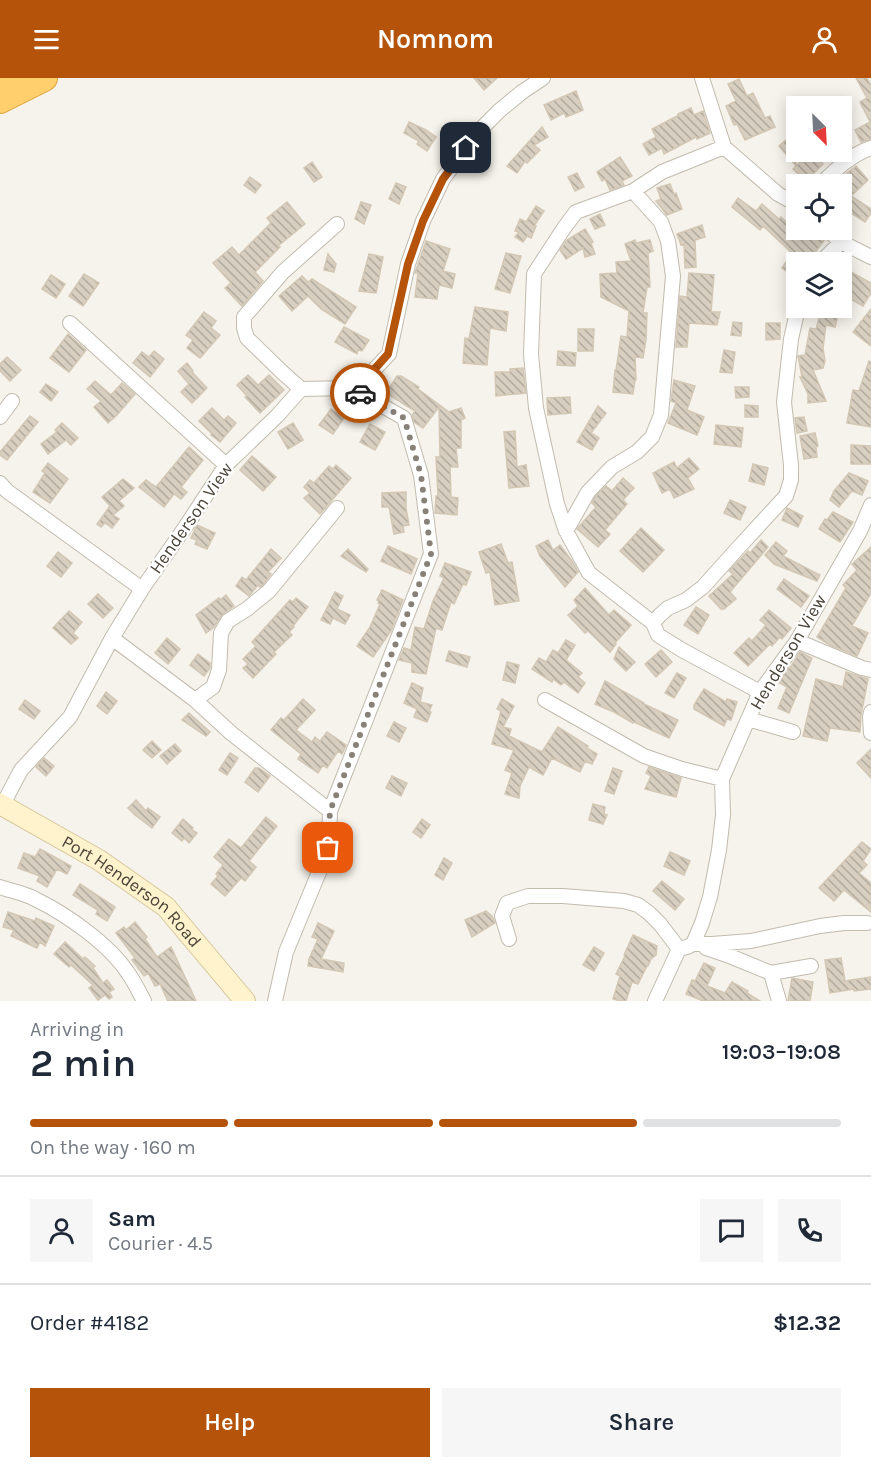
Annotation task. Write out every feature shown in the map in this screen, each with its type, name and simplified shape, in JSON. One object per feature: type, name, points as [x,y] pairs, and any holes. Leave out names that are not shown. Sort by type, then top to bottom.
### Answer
[{"type":"highway","points":[[0,100],[44,78]]},
{"type":"street","points":[[351,388],[371,373],[388,354],[408,264],[423,221],[443,179],[477,133],[499,111],[543,78]]},
{"type":"street","points":[[702,78],[724,147],[786,198]]},
{"type":"street","points":[[724,147],[662,172],[633,191],[576,212],[534,274],[531,354],[536,408],[557,504],[566,531],[589,573],[653,623],[658,635],[760,692]]},
{"type":"street","points":[[832,174],[859,152],[871,148]]},
{"type":"street","points":[[566,531],[588,492],[612,467],[637,452],[652,437],[661,415],[673,276],[668,241],[661,222],[633,191]]},
{"type":"street","points":[[275,1001],[286,952],[328,848],[330,811],[431,554],[421,475],[404,418],[351,388],[301,389],[247,338],[244,328],[244,317],[283,272],[337,224]]},
{"type":"street","points":[[840,240],[871,256]]},
{"type":"street","points":[[832,252],[842,242]]},
{"type":"street","points":[[653,623],[668,608],[686,600],[703,587],[786,496],[791,480],[791,465],[784,402],[790,339],[795,318]]},
{"type":"street","points":[[70,323],[226,465]]},
{"type":"street","name":"Henderson View","points":[[1,805],[21,770],[70,717],[112,638],[142,589],[226,465],[278,416],[301,389]]},
{"type":"street","points":[[0,417],[12,401]]},
{"type":"street","points":[[0,483],[7,491],[142,589]]},
{"type":"street","name":"Henderson View","points":[[655,1001],[686,946],[702,923],[710,897],[719,850],[723,814],[722,779],[748,719],[760,692],[797,641],[860,531],[871,505]]},
{"type":"street","points":[[195,700],[213,687],[219,670],[221,633],[228,621],[248,609],[269,591],[337,508]]},
{"type":"street","points":[[112,638],[195,700],[231,733],[330,811]]},
{"type":"street","points":[[797,641],[871,670]]},
{"type":"street","points":[[545,700],[644,756],[722,779]]},
{"type":"street","points":[[871,712],[871,733]]},
{"type":"street","points":[[748,719],[793,732]]},
{"type":"street","name":"Port Henderson Road","points":[[1,805],[99,860],[166,907],[244,1001]]},
{"type":"street","points":[[0,887],[33,898],[83,929],[113,953],[144,1001]]},
{"type":"street","points":[[509,939],[502,916],[507,903],[528,896],[563,896],[624,901],[638,905],[686,946],[732,957],[771,973],[811,966]]},
{"type":"street","points":[[686,946],[751,941],[820,926],[867,923]]},
{"type":"street","points":[[771,973],[779,1001]]},
{"type":"building","points":[[474,78],[497,78],[484,90]]},
{"type":"building","points":[[856,78],[867,78],[871,85],[871,139],[861,142],[855,130],[870,122],[860,102],[867,98]]},
{"type":"building","points":[[739,79],[747,96],[753,93],[765,118],[770,116],[775,127],[745,140],[737,124],[734,125],[726,106],[736,101],[728,84]]},
{"type":"building","points":[[576,91],[583,110],[566,117],[564,113],[551,120],[544,105]]},
{"type":"building","points":[[691,108],[694,115],[703,111],[710,133],[697,139],[696,137],[664,154],[662,148],[649,155],[643,144],[656,137],[652,129]]},
{"type":"building","points":[[409,122],[436,137],[427,151],[417,144],[419,141],[404,133]]},
{"type":"building","points":[[542,127],[548,137],[534,145],[540,150],[527,163],[525,161],[517,173],[507,166]]},
{"type":"building","points":[[786,140],[786,154],[779,146]]},
{"type":"building","points":[[620,157],[632,176],[622,181],[624,185],[610,190],[605,179],[602,181],[597,172]]},
{"type":"building","points":[[312,162],[322,177],[314,182],[304,168]]},
{"type":"building","points":[[800,162],[821,162],[823,164],[813,174],[798,174],[793,169]]},
{"type":"building","points":[[856,166],[868,180],[852,195],[852,174],[846,174]]},
{"type":"building","points":[[577,173],[584,187],[575,191],[568,177]]},
{"type":"building","points":[[250,177],[261,185],[255,193],[244,185]]},
{"type":"building","points":[[396,183],[406,187],[399,204],[389,199]]},
{"type":"building","points":[[670,184],[682,209],[667,215],[656,201],[661,199],[657,188]]},
{"type":"building","points":[[852,197],[871,209],[865,222],[852,214]]},
{"type":"building","points":[[738,198],[756,211],[762,204],[779,219],[781,217],[786,222],[786,240],[824,240],[815,252],[791,252],[763,226],[760,230],[732,207]]},
{"type":"building","points":[[287,202],[305,224],[278,246],[280,247],[255,272],[263,281],[242,306],[225,288],[231,283],[213,263],[232,247],[239,255],[271,223],[267,218]]},
{"type":"building","points":[[361,202],[371,205],[364,224],[355,219]]},
{"type":"building","points":[[536,206],[544,211],[534,226],[536,226],[531,238],[527,236],[523,242],[515,237],[519,232],[515,231],[520,219],[526,222]]},
{"type":"building","points":[[600,214],[605,225],[595,229],[590,219]]},
{"type":"building","points":[[702,225],[705,237],[695,240],[696,267],[685,268],[684,244],[681,245],[677,234]]},
{"type":"building","points":[[585,229],[593,242],[591,243],[595,254],[585,257],[583,248],[566,259],[560,250],[567,240]]},
{"type":"building","points":[[635,240],[636,243],[650,240],[653,251],[648,253],[650,287],[647,287],[643,313],[647,313],[646,339],[643,358],[635,357],[636,380],[633,394],[613,392],[621,336],[627,337],[629,311],[601,297],[600,274],[617,273],[616,262],[631,261],[625,244]]},
{"type":"building","points":[[426,241],[450,249],[443,271],[455,274],[452,288],[439,285],[437,299],[415,297],[418,273],[415,273]]},
{"type":"building","points":[[506,253],[521,256],[510,293],[495,289]]},
{"type":"building","points":[[328,254],[336,264],[334,272],[324,270]]},
{"type":"building","points":[[369,254],[383,257],[376,293],[359,291]]},
{"type":"building","points":[[689,273],[714,275],[711,312],[720,312],[717,325],[689,323],[687,347],[676,347],[680,296],[687,297]]},
{"type":"building","points":[[852,273],[871,283],[871,293],[863,306],[852,300]]},
{"type":"building","points":[[84,274],[99,283],[83,306],[69,296]]},
{"type":"building","points":[[51,275],[65,284],[56,298],[42,289]]},
{"type":"building","points":[[302,276],[308,282],[312,279],[356,307],[345,324],[321,309],[308,296],[292,311],[279,296]]},
{"type":"building","points":[[475,307],[508,312],[506,331],[490,328],[487,365],[463,363],[465,338],[469,339]]},
{"type":"building","points":[[871,309],[871,346],[853,332]]},
{"type":"building","points":[[204,312],[216,321],[211,328],[220,335],[200,358],[187,348],[193,340],[186,335]]},
{"type":"building","points":[[819,318],[837,318],[835,327],[826,325],[823,368],[813,370],[826,401],[808,403],[808,394],[800,377],[802,377],[798,356],[805,355],[810,328],[816,329]]},
{"type":"building","points":[[733,322],[742,323],[741,336],[731,335]]},
{"type":"building","points":[[766,323],[780,323],[780,339],[766,340]]},
{"type":"building","points":[[344,327],[369,340],[362,351],[358,350],[357,354],[335,342]]},
{"type":"building","points":[[578,329],[594,329],[593,351],[578,351]]},
{"type":"building","points":[[68,334],[86,350],[69,372],[50,358]]},
{"type":"building","points":[[724,350],[735,352],[732,373],[720,372]]},
{"type":"building","points":[[154,351],[164,359],[150,377],[133,363],[142,352],[149,357]]},
{"type":"building","points":[[558,351],[576,353],[575,366],[557,365]]},
{"type":"building","points":[[7,357],[21,370],[10,381],[0,371],[0,364]]},
{"type":"building","points":[[869,361],[871,362],[871,427],[847,423],[853,390],[859,391]]},
{"type":"building","points":[[187,363],[207,388],[192,403],[181,392],[189,384],[178,371]]},
{"type":"building","points":[[523,368],[526,393],[496,396],[495,372],[510,372],[510,369]]},
{"type":"building","points":[[248,375],[258,385],[269,375],[284,390],[260,413],[237,385]]},
{"type":"building","points":[[397,376],[419,387],[418,389],[449,412],[461,408],[465,418],[461,420],[461,448],[456,448],[458,467],[450,467],[451,497],[458,498],[457,515],[435,513],[436,496],[438,496],[436,457],[440,457],[439,407],[423,428],[414,422],[412,415],[415,411],[386,393]]},
{"type":"building","points":[[674,380],[695,386],[687,410],[704,417],[697,435],[668,423],[676,403],[671,401]]},
{"type":"building","points":[[95,381],[111,395],[122,383],[135,394],[108,423],[94,407],[101,401],[87,389]]},
{"type":"building","points":[[46,384],[58,392],[51,401],[40,392]]},
{"type":"building","points":[[735,387],[749,387],[749,397],[736,398]]},
{"type":"building","points":[[570,397],[571,413],[548,415],[547,398]]},
{"type":"building","points":[[745,405],[758,406],[758,417],[745,417]]},
{"type":"building","points":[[598,406],[606,413],[591,433],[599,438],[592,450],[577,442]]},
{"type":"building","points":[[212,408],[224,420],[228,416],[236,423],[220,442],[199,421]]},
{"type":"building","points":[[331,409],[344,418],[333,434],[319,425]]},
{"type":"building","points":[[30,416],[38,422],[7,460],[0,455],[0,452]]},
{"type":"building","points":[[804,417],[807,431],[797,433],[795,418]]},
{"type":"building","points":[[62,423],[78,438],[71,445],[66,440],[48,454],[41,444],[57,432],[55,430]]},
{"type":"building","points":[[293,423],[303,440],[288,449],[278,432]]},
{"type":"building","points":[[370,424],[385,432],[375,450],[360,442]]},
{"type":"building","points":[[716,425],[743,428],[741,447],[714,444]]},
{"type":"building","points":[[515,431],[517,467],[526,465],[529,486],[509,488],[504,432]]},
{"type":"building","points":[[815,433],[818,446],[816,447],[817,457],[804,459],[800,436]]},
{"type":"building","points":[[851,445],[871,446],[871,464],[851,464]]},
{"type":"building","points":[[189,447],[203,460],[181,487],[187,492],[181,499],[174,494],[164,507],[139,487],[146,480],[156,487]]},
{"type":"building","points":[[252,456],[276,477],[263,491],[240,470]]},
{"type":"building","points":[[689,458],[699,469],[688,478],[694,489],[674,498],[670,489],[662,493],[653,473],[674,462],[677,468]]},
{"type":"building","points":[[48,463],[68,479],[50,503],[33,492],[45,473],[42,471]]},
{"type":"building","points":[[753,464],[768,468],[764,485],[749,481]]},
{"type":"building","points":[[336,465],[351,478],[320,514],[304,498],[310,493],[304,487],[310,480],[314,483],[329,466],[333,469]]},
{"type":"building","points":[[849,473],[868,481],[862,495],[852,491],[839,507],[830,500],[834,491]]},
{"type":"building","points":[[623,478],[634,488],[623,500],[627,504],[605,530],[610,534],[598,547],[577,529],[596,507],[592,503],[595,497],[606,486],[612,491]]},
{"type":"building","points":[[123,479],[134,488],[119,501],[124,506],[113,515],[119,519],[112,528],[105,523],[101,527],[97,524],[110,506],[102,497]]},
{"type":"building","points":[[406,492],[409,525],[403,526],[404,532],[394,534],[389,507],[382,507],[382,493]]},
{"type":"building","points":[[730,500],[746,507],[740,520],[724,513]]},
{"type":"building","points":[[787,508],[803,516],[798,527],[782,520]]},
{"type":"building","points":[[833,512],[853,522],[840,542],[819,529]]},
{"type":"building","points":[[197,525],[215,533],[207,549],[195,544],[197,540],[191,538]]},
{"type":"building","points":[[641,528],[664,550],[643,572],[620,551]]},
{"type":"building","points":[[548,540],[553,550],[560,545],[578,572],[565,587],[540,556],[536,546]]},
{"type":"building","points":[[761,540],[768,547],[730,592],[736,599],[721,609],[709,596],[733,574],[729,571]]},
{"type":"building","points":[[776,542],[787,551],[783,556],[820,575],[817,581],[774,564],[765,555]]},
{"type":"building","points":[[501,544],[508,563],[512,562],[519,601],[495,605],[490,572],[486,573],[479,552]]},
{"type":"building","points":[[388,546],[417,559],[411,574],[381,561]]},
{"type":"building","points":[[871,547],[871,593],[852,626],[868,633],[857,656],[817,637],[846,588],[843,585],[857,570],[852,564]]},
{"type":"building","points":[[271,549],[281,558],[268,572],[271,574],[263,585],[260,587],[258,585],[249,596],[236,586],[242,577],[246,580]]},
{"type":"building","points":[[348,549],[368,569],[366,572],[341,556]]},
{"type":"building","points":[[58,552],[72,563],[61,577],[47,566]]},
{"type":"building","points":[[445,563],[471,572],[454,604],[451,602],[442,630],[436,628],[426,674],[412,672],[412,663],[399,660],[404,648],[411,650],[415,627],[424,629],[433,601],[444,578],[440,576]]},
{"type":"building","points":[[784,579],[809,596],[801,607],[777,589]]},
{"type":"building","points":[[585,588],[609,615],[614,610],[631,625],[610,652],[588,631],[585,633],[568,615],[578,606],[574,600]]},
{"type":"building","points":[[382,590],[403,600],[391,631],[373,657],[357,646],[370,627],[380,604],[377,600]]},
{"type":"building","points":[[335,592],[343,596],[337,609],[350,615],[345,624],[333,618],[330,624],[321,620]]},
{"type":"building","points":[[98,594],[113,608],[103,618],[88,604]]},
{"type":"building","points":[[226,595],[234,606],[223,614],[213,628],[206,633],[196,615]]},
{"type":"building","points":[[296,598],[308,607],[289,632],[292,635],[274,652],[276,654],[253,678],[243,668],[248,664],[243,659],[256,646],[252,642],[290,600],[293,602]]},
{"type":"building","points":[[696,607],[709,615],[698,634],[684,625]]},
{"type":"building","points":[[769,610],[791,628],[782,639],[780,637],[772,646],[770,644],[748,666],[734,653],[749,638],[752,641],[766,625],[760,620]]},
{"type":"building","points":[[69,611],[82,622],[73,633],[78,638],[71,644],[53,628]]},
{"type":"building","points":[[167,638],[180,649],[168,664],[155,653]]},
{"type":"building","points":[[566,640],[575,645],[566,660],[582,673],[578,677],[585,683],[578,693],[564,682],[561,685],[553,679],[552,682],[532,669],[539,658],[546,662],[553,650],[558,653]]},
{"type":"building","points":[[619,647],[635,662],[626,671],[614,659]]},
{"type":"building","points":[[661,650],[672,662],[656,677],[645,664]]},
{"type":"building","points":[[449,651],[470,657],[467,667],[446,661]]},
{"type":"building","points":[[800,652],[812,658],[789,713],[778,708],[787,687],[778,682]]},
{"type":"building","points":[[198,654],[210,663],[210,668],[204,676],[190,665]]},
{"type":"building","points":[[507,662],[519,665],[515,683],[503,680]]},
{"type":"building","points":[[846,672],[868,679],[860,732],[830,728],[827,741],[803,736],[816,679],[843,687]]},
{"type":"building","points":[[677,673],[686,678],[674,698],[665,693]]},
{"type":"building","points":[[605,681],[644,704],[678,720],[669,738],[595,704]]},
{"type":"building","points":[[412,683],[423,688],[420,702],[432,705],[427,722],[414,717],[417,709],[404,703]]},
{"type":"building","points":[[704,689],[726,702],[727,699],[737,702],[731,720],[727,719],[724,726],[694,709]]},
{"type":"building","points":[[106,692],[117,701],[107,714],[97,706]]},
{"type":"building","points":[[303,699],[315,710],[296,730],[312,742],[315,737],[320,741],[327,732],[346,745],[342,754],[338,751],[327,768],[323,765],[318,773],[298,759],[301,754],[271,730],[281,718],[284,720]]},
{"type":"building","points":[[502,699],[514,706],[503,727],[511,729],[509,736],[542,752],[558,727],[597,754],[592,764],[585,761],[580,772],[552,758],[543,775],[529,767],[520,786],[519,798],[505,794],[512,773],[505,770],[514,750],[492,744],[501,711],[497,709]]},
{"type":"building","points":[[25,700],[40,711],[34,719],[19,709]]},
{"type":"building","points":[[189,713],[210,732],[206,736],[182,720]]},
{"type":"building","points":[[394,722],[406,728],[399,742],[387,736]]},
{"type":"building","points":[[152,741],[161,750],[152,758],[143,750]]},
{"type":"building","points":[[175,744],[181,751],[167,764],[160,756]]},
{"type":"building","points":[[871,749],[871,778],[857,763]]},
{"type":"building","points":[[230,753],[238,758],[227,775],[219,770]]},
{"type":"building","points":[[44,758],[54,766],[46,776],[36,767]]},
{"type":"building","points":[[649,767],[681,778],[676,797],[645,789],[651,776],[646,773]]},
{"type":"building","points":[[255,768],[259,768],[270,776],[258,792],[245,782]]},
{"type":"building","points":[[613,768],[622,771],[614,794],[605,791]]},
{"type":"building","points":[[392,776],[407,783],[401,796],[386,788]]},
{"type":"building","points":[[136,800],[146,811],[148,808],[160,817],[152,828],[128,808]]},
{"type":"building","points":[[593,804],[605,807],[604,814],[607,815],[603,824],[589,820]]},
{"type":"building","points":[[266,817],[277,826],[249,861],[256,867],[245,881],[241,878],[225,896],[211,884],[223,865],[214,857],[229,839],[241,848]]},
{"type":"building","points":[[183,819],[197,833],[189,843],[184,838],[182,841],[172,833]]},
{"type":"building","points":[[422,819],[430,825],[421,838],[413,832]]},
{"type":"building","points":[[862,842],[871,849],[863,861],[867,865],[859,873],[871,883],[871,912],[844,890],[834,901],[819,888]]},
{"type":"building","points":[[40,849],[71,866],[67,874],[57,869],[47,887],[37,881],[40,876],[18,868],[24,853],[35,857]]},
{"type":"building","points":[[670,852],[690,861],[684,875],[664,866]]},
{"type":"building","points":[[444,858],[452,863],[443,880],[435,875]]},
{"type":"building","points":[[662,881],[684,899],[675,910],[653,891]]},
{"type":"building","points":[[80,884],[115,907],[107,921],[96,914],[98,910],[73,895]]},
{"type":"building","points":[[486,911],[495,923],[472,937],[465,920]]},
{"type":"building","points":[[8,912],[35,921],[36,918],[54,926],[45,946],[40,942],[37,948],[11,936],[14,930],[3,927]]},
{"type":"building","points":[[135,922],[147,937],[145,939],[157,957],[171,947],[196,1001],[168,1001],[160,984],[155,986],[148,973],[144,976],[132,960],[135,958],[116,933],[124,927],[126,930]]},
{"type":"building","points":[[318,923],[334,931],[321,959],[344,963],[343,972],[308,966],[318,939],[312,937]]},
{"type":"building","points":[[633,935],[657,946],[656,955],[651,959],[638,984],[632,982],[626,1001],[621,1001],[613,999],[620,976],[616,974]]},
{"type":"building","points":[[65,942],[83,959],[85,957],[95,966],[93,968],[103,983],[107,980],[114,989],[109,992],[112,997],[109,999],[105,995],[98,1000],[89,988],[93,985],[71,965],[69,967],[54,954]]},
{"type":"building","points":[[594,947],[604,953],[594,971],[583,965]]},
{"type":"building","points":[[841,958],[845,981],[871,977],[871,989],[830,993],[825,960]]},
{"type":"building","points":[[704,963],[715,968],[707,986],[725,993],[732,982],[760,1001],[703,1001],[686,994],[692,980],[695,981]]},
{"type":"building","points":[[792,978],[813,982],[810,1001],[788,1001]]},
{"type":"way so far","points":[[328,848],[330,811],[431,554],[421,475],[404,418],[360,393]]},
{"type":"route","points":[[360,393],[351,388],[371,373],[388,354],[408,264],[423,221],[443,179],[466,148]]}]
